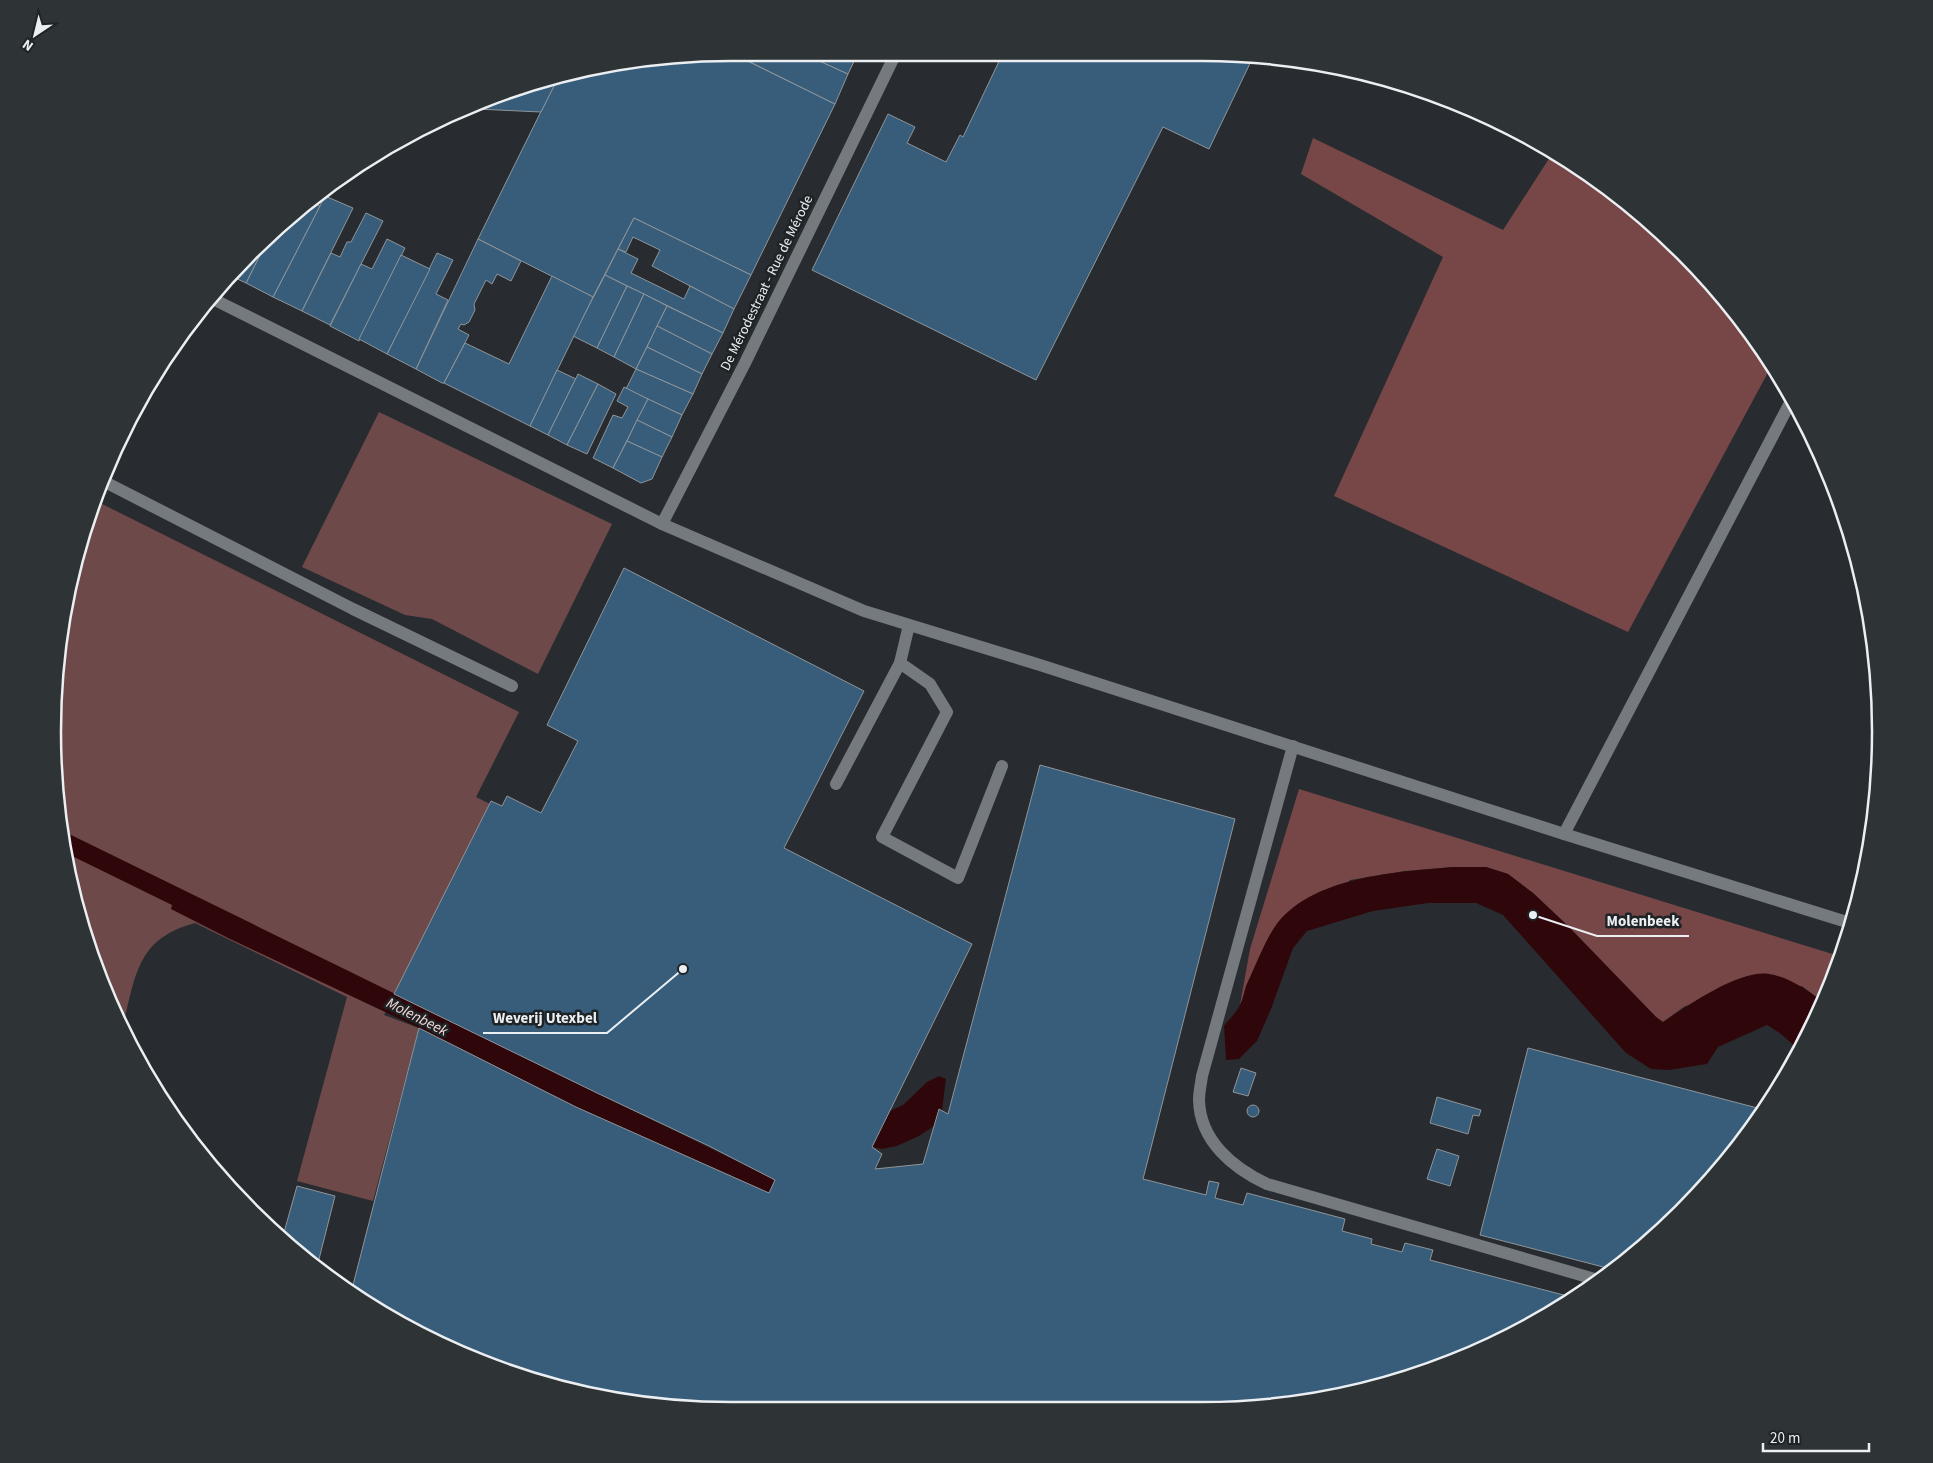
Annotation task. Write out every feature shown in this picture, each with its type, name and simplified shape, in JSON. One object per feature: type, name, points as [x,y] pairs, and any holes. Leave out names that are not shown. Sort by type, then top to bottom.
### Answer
[{"type":"street","name":"De Mérodestraat - Rue de Mérode","points":[[662,524],[745,363],[892,61]]},
{"type":"street","points":[[218,302],[662,524],[864,611],[1293,746],[1564,834],[1844,920]]},
{"type":"street","points":[[1564,834],[1788,407]]},
{"type":"street","points":[[109,484],[353,609],[512,686]]},
{"type":"street","points":[[836,784],[900,663],[909,625]]},
{"type":"street","points":[[900,663],[930,684],[946,712],[882,837],[958,878],[1002,766]]},
{"type":"street","points":[[1293,746],[1202,1076],[1199,1101],[1204,1123],[1214,1143],[1228,1161],[1246,1174],[1267,1184],[1590,1278]]},
{"type":"shaded area","points":[[1313,138],[1503,230],[1549,159],[1610,200],[1675,258],[1733,323],[1759,359],[1768,373],[1628,632],[1334,496],[1443,257],[1301,174]]},
{"type":"shaded area","points":[[379,412],[612,524],[538,674],[432,619],[405,615],[302,567]]},
{"type":"shaded area","points":[[101,504],[519,712],[476,797],[490,804],[384,1015],[419,1028],[373,1201],[297,1181],[347,997],[195,923],[176,930],[162,938],[151,948],[143,959],[132,988],[125,1017],[112,988],[84,905],[67,819],[63,775],[61,732],[67,644],[84,558]]},
{"type":"shaded area","points":[[1299,789],[1833,954],[1817,997],[1802,986],[1685,1006],[1663,1022],[1533,893],[1508,874],[1486,867],[1453,867],[1405,871],[1350,880],[1240,1005],[1250,949]]},
{"type":"water","points":[[69,834],[775,1180],[769,1193],[576,1107],[419,1028],[228,938],[171,909],[172,905],[73,857]]},
{"type":"water","points":[[1453,867],[1486,867],[1508,874],[1533,893],[1568,926],[1663,1022],[1714,990],[1744,977],[1757,974],[1769,974],[1784,978],[1817,998],[1794,1045],[1767,1025],[1718,1047],[1707,1064],[1669,1070],[1651,1069],[1626,1053],[1503,915],[1476,903],[1428,903],[1373,911],[1307,931],[1293,948],[1271,1009],[1257,1041],[1239,1059],[1226,1060],[1224,1026],[1240,1005],[1246,986],[1270,934],[1289,911],[1309,897],[1331,887],[1356,880],[1406,871]]},
{"type":"water","points":[[939,1076],[946,1079],[942,1110],[939,1109],[934,1126],[919,1136],[897,1146],[882,1149],[872,1147],[890,1111],[903,1105],[927,1082]]},
{"type":"building","points":[[747,61],[835,104],[751,275],[634,218],[593,297],[478,239],[554,85],[601,74],[644,67]]},
{"type":"building","points":[[748,61],[820,61],[848,74],[835,104]]},
{"type":"building","points":[[820,61],[854,61],[848,74]]},
{"type":"building","points":[[999,61],[1202,61],[1250,63],[1209,149],[1163,127],[1036,380],[812,270],[888,114],[915,127],[907,143],[946,162],[960,135],[963,137]]},
{"type":"building","points":[[554,85],[541,112],[482,109]]},
{"type":"building","points":[[327,197],[353,208],[302,311],[273,297],[323,200]]},
{"type":"building","points":[[317,205],[320,206],[273,297],[246,283],[259,257]]},
{"type":"building","points":[[366,213],[383,221],[330,325],[302,311],[331,253],[340,257],[347,242],[351,242]]},
{"type":"building","points":[[634,218],[751,275],[734,309],[652,266],[660,250],[633,237],[626,252],[618,249]]},
{"type":"building","points":[[387,239],[405,248],[359,341],[330,326],[361,264],[372,269]]},
{"type":"building","points":[[478,239],[521,261],[511,281],[497,274],[492,284],[486,280],[474,304],[475,310],[469,322],[464,325],[461,324],[458,329],[469,335],[444,383],[442,383],[416,369]]},
{"type":"building","points":[[618,249],[638,259],[631,273],[684,299],[690,286],[734,309],[723,333],[605,275]]},
{"type":"building","points":[[437,253],[453,260],[436,294],[448,300],[416,369],[387,354]]},
{"type":"building","points":[[401,255],[430,269],[387,354],[359,339]]},
{"type":"building","points":[[259,257],[246,283],[238,279]]},
{"type":"building","points":[[605,275],[627,286],[597,348],[573,336]]},
{"type":"building","points":[[552,276],[593,297],[530,426],[444,383],[465,343],[509,364]]},
{"type":"building","points":[[627,286],[644,294],[614,357],[597,348]]},
{"type":"building","points":[[644,294],[667,306],[636,369],[614,357]]},
{"type":"building","points":[[667,306],[723,333],[712,354],[657,326]]},
{"type":"building","points":[[657,326],[712,354],[702,374],[647,347]]},
{"type":"building","points":[[647,347],[702,374],[693,394],[636,369]]},
{"type":"building","points":[[636,369],[693,394],[682,415],[626,389]]},
{"type":"building","points":[[557,370],[576,379],[548,435],[530,426]]},
{"type":"building","points":[[578,374],[598,384],[567,445],[548,435]]},
{"type":"building","points":[[598,384],[616,394],[587,454],[567,445]]},
{"type":"building","points":[[624,387],[648,399],[613,468],[593,458],[613,415],[622,418],[628,407],[617,401]]},
{"type":"building","points":[[648,399],[682,415],[672,437],[637,420]]},
{"type":"building","points":[[637,420],[672,437],[662,457],[627,441]]},
{"type":"building","points":[[627,441],[662,457],[652,479],[641,483],[613,468]]},
{"type":"building","points":[[624,568],[864,691],[784,848],[972,944],[872,1147],[882,1154],[875,1169],[923,1164],[939,1109],[948,1114],[1040,765],[1235,819],[1143,1179],[1206,1195],[1209,1181],[1219,1183],[1215,1198],[1243,1205],[1247,1193],[1345,1219],[1342,1231],[1372,1239],[1371,1244],[1402,1252],[1405,1243],[1433,1250],[1430,1260],[1564,1295],[1498,1333],[1458,1351],[1375,1379],[1289,1396],[1202,1402],[732,1402],[644,1396],[558,1379],[516,1366],[475,1351],[435,1333],[396,1312],[353,1285],[419,1028],[576,1107],[769,1193],[775,1180],[709,1146],[394,994],[491,801],[502,806],[507,796],[541,813],[578,741],[547,725]]},
{"type":"building","points":[[1528,1048],[1756,1108],[1733,1140],[1675,1205],[1604,1267],[1480,1235]]},
{"type":"building","points":[[1241,1068],[1256,1073],[1248,1096],[1233,1092]]},
{"type":"building","points":[[1437,1097],[1481,1110],[1479,1116],[1473,1115],[1468,1134],[1430,1123]]},
{"type":"building","points":[[1251,1105],[1255,1105],[1259,1111],[1255,1117],[1251,1117],[1247,1113],[1247,1109]]},
{"type":"building","points":[[1437,1149],[1459,1156],[1450,1186],[1427,1179]]},
{"type":"building","points":[[297,1186],[335,1196],[319,1260],[285,1230]]},
{"type":"place","name":"Molenbeek","points":[[1533,915]]},
{"type":"place","name":"Weverij Utexbel","points":[[683,969]]}]
